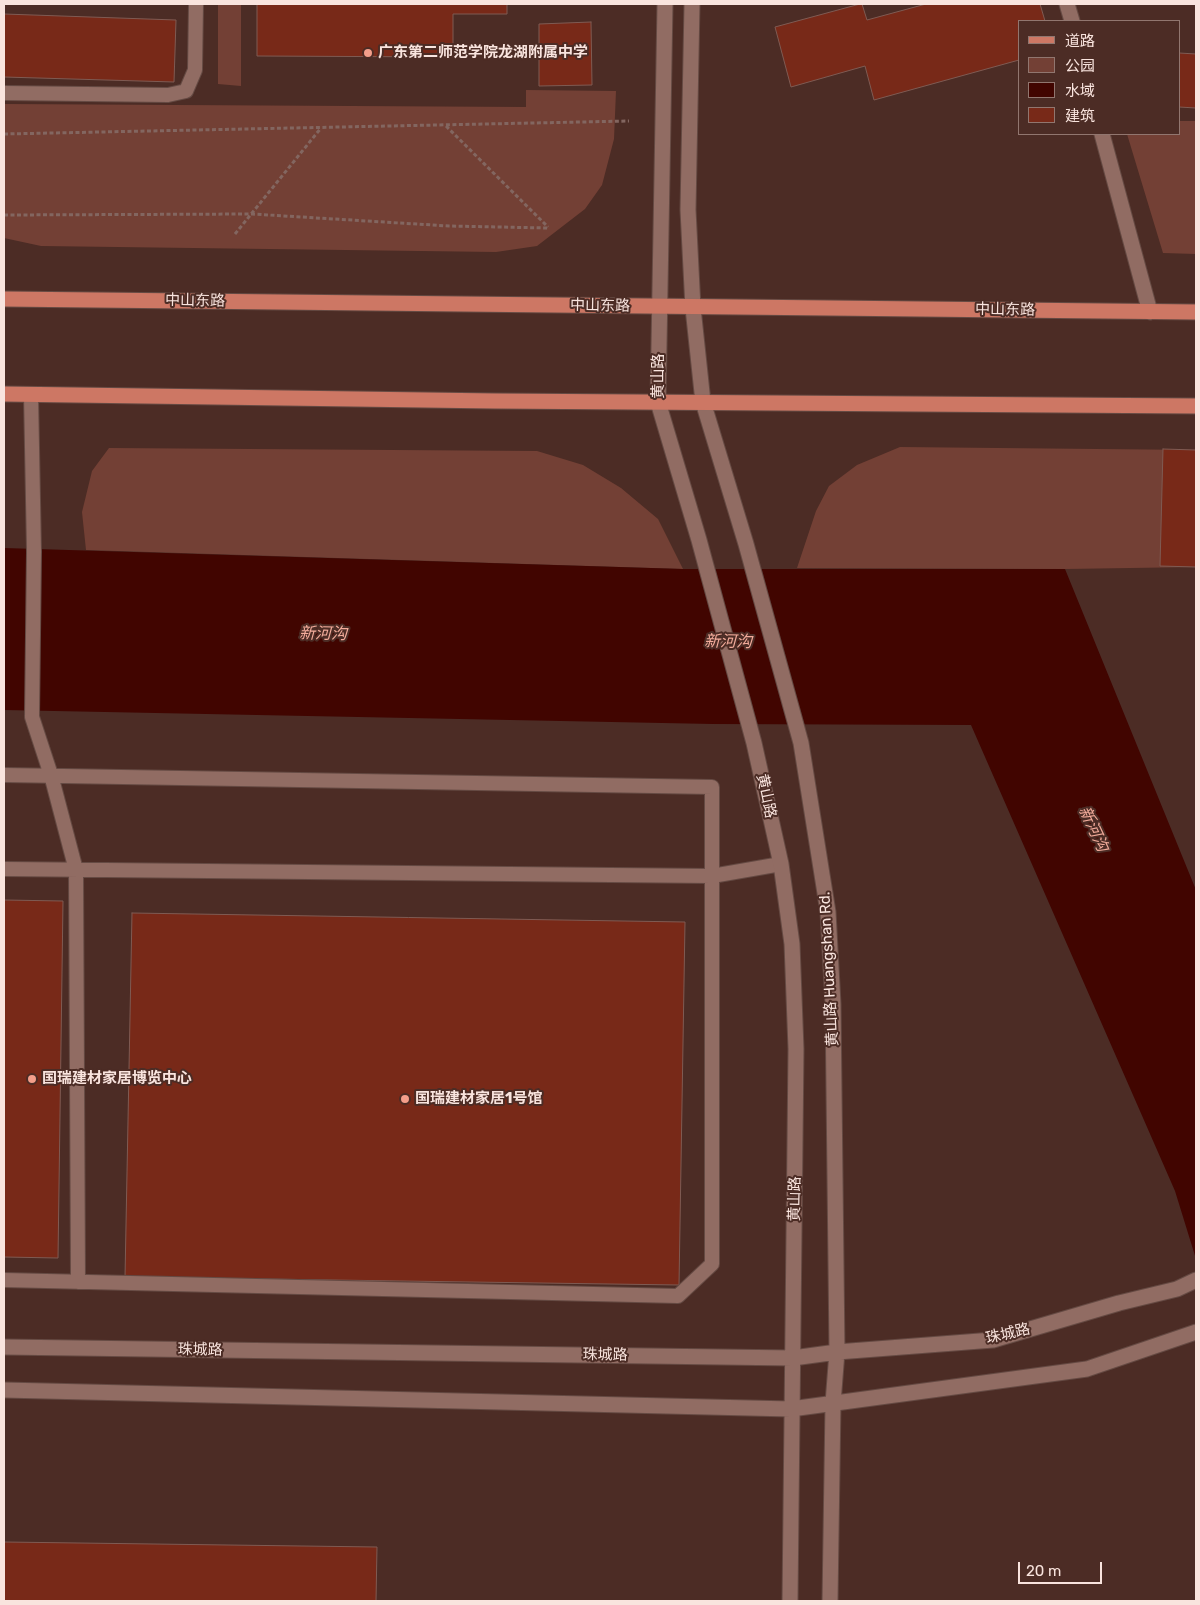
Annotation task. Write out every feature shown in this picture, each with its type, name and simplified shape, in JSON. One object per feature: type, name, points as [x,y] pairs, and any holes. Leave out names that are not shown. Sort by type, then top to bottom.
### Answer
[{"type":"main road","name":"中山东路","points":[[4,299],[1196,312]]},
{"type":"main road","points":[[4,394],[1196,406]]},
{"type":"street","name":"黄山路","points":[[665,4],[658,402],[699,540],[754,743],[781,864],[792,944],[796,1049],[790,1601]]},
{"type":"street","points":[[692,4],[688,210],[693,308],[703,402]]},
{"type":"street","points":[[1067,4],[1072,20]]},
{"type":"street","points":[[1102,135],[1150,312]]},
{"type":"street","name":"黄山路 Huangshan Rd.","points":[[703,402],[746,544],[801,744],[828,912],[833,1004],[837,1352],[833,1403]]},
{"type":"street","name":"珠城路","points":[[4,1347],[793,1358],[837,1352],[993,1340],[1177,1289],[1196,1280]]},
{"type":"street","points":[[4,1390],[792,1409],[1087,1369],[1195,1332]]},
{"type":"street","points":[[830,1601],[833,1403]]},
{"type":"lane","points":[[4,93],[168,95],[186,91],[195,70],[196,4]]},
{"type":"lane","points":[[31,395],[34,552],[32,717],[51,775],[76,870],[78,1282]]},
{"type":"lane","points":[[4,776],[51,775],[712,788],[712,1264],[678,1296],[4,1280]]},
{"type":"lane","points":[[4,869],[712,876],[781,864]]},
{"type":"path","points":[[4,134],[629,122]]},
{"type":"path","points":[[4,215],[252,214],[449,226],[548,228],[445,125]]},
{"type":"path","points":[[235,234],[321,128]]},
{"type":"green space","points":[[218,4],[241,4],[241,86],[218,84]]},
{"type":"green space","points":[[526,90],[616,91],[614,139],[602,185],[585,209],[537,246],[496,252],[41,246],[4,238],[4,104],[526,107]]},
{"type":"green space","points":[[1180,121],[1196,121],[1196,254],[1163,253],[1127,135],[1180,135]]},
{"type":"green space","points":[[900,447],[1196,450],[1196,567],[1065,569],[797,568],[816,511],[829,486],[857,465]]},
{"type":"green space","points":[[109,448],[537,451],[583,465],[621,488],[658,519],[683,569],[86,550],[82,512],[92,471]]},
{"type":"water","name":"新河沟","points":[[4,548],[683,569],[1065,569],[1196,890],[1196,1259],[1175,1191],[971,725],[713,724],[4,710]]},
{"type":"building","points":[[257,4],[507,4],[507,14],[453,14],[453,57],[257,56]]},
{"type":"building","points":[[860,4],[862,4],[867,20],[926,4],[1040,4],[1045,20],[1018,20],[1018,60],[874,100],[865,66],[791,87],[775,27]]},
{"type":"building","points":[[4,14],[176,20],[174,82],[4,77]]},
{"type":"building","points":[[591,22],[592,85],[539,86],[539,24]]},
{"type":"building","points":[[1180,53],[1196,54],[1196,108],[1180,107]]},
{"type":"building","points":[[1163,449],[1196,450],[1196,567],[1160,566]]},
{"type":"building","name":"国瑞建材家居博览中心","points":[[4,900],[63,901],[58,1258],[4,1257]]},
{"type":"building","name":"国瑞建材家居1号馆","points":[[132,913],[685,922],[679,1285],[125,1277]]},
{"type":"building","points":[[4,1542],[377,1547],[376,1601],[4,1601]]},
{"type":"place","name":"广东第二师范学院龙湖附属中学","points":[[368,53]]},
{"type":"place","name":"国瑞建材家居博览中心","points":[[32,1079]]},
{"type":"place","name":"国瑞建材家居1号馆","points":[[405,1099]]}]
